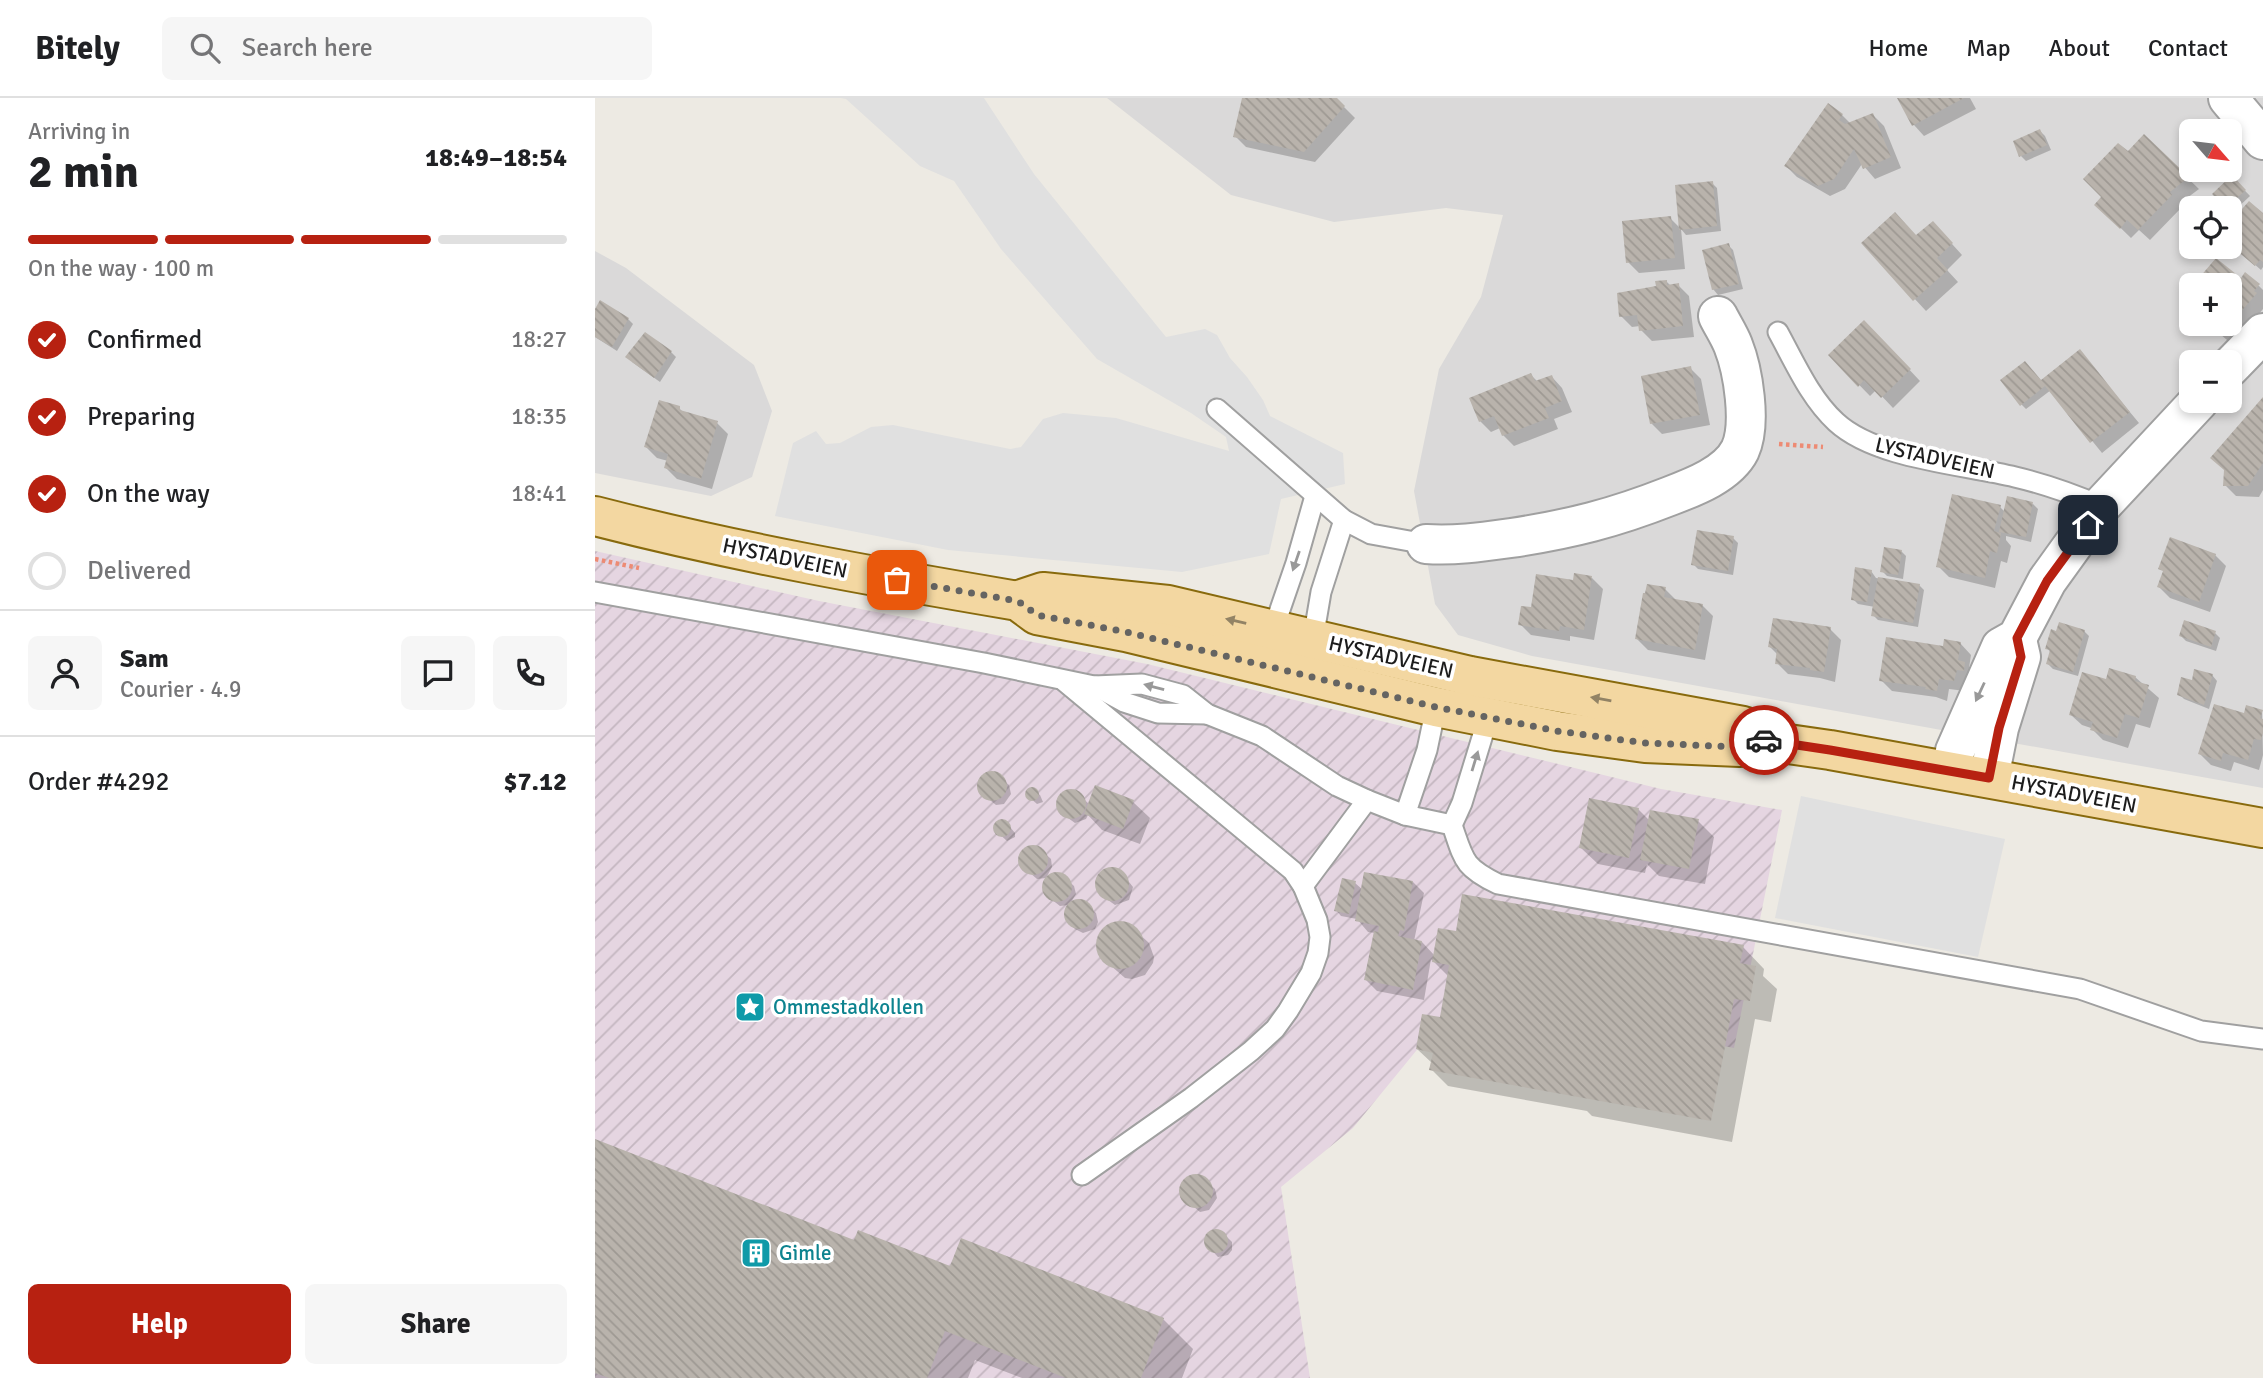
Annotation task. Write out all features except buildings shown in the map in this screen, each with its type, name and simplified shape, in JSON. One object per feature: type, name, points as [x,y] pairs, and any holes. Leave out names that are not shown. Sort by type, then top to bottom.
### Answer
[{"type":"main road","name":"HYSTADVEIEN","points":[[595,516],[873,576],[1018,601],[1037,615],[1126,632],[1436,707],[1557,731],[1645,743],[1740,747],[1760,740],[1951,771],[2263,828]]},
{"type":"main road","name":"HYSTADVEIEN","points":[[1018,601],[1043,592],[1103,596],[1168,605],[1470,676],[1743,726],[1760,740]]},
{"type":"street","points":[[2228,98],[2263,140]]},
{"type":"street","points":[[1426,544],[1467,544],[1590,524],[1623,515],[1720,472],[1739,452],[1743,440],[1744,396],[1736,357],[1718,316]]},
{"type":"street","points":[[2242,355],[2263,333]]},
{"type":"street","points":[[1951,771],[1963,731],[2001,647],[2017,638],[2047,581],[2101,506],[2188,413]]},
{"type":"street","points":[[1989,778],[1999,728],[2021,657],[2017,638]]},
{"type":"lane","name":"LYSTADVEIEN","points":[[1778,332],[1815,400],[1837,423],[1858,439],[1888,450],[2016,477],[2064,491],[2101,506]]},
{"type":"lane","points":[[1217,409],[1344,520],[1371,534],[1426,544]]},
{"type":"lane","points":[[1280,668],[1273,630],[1315,496]]},
{"type":"lane","points":[[1280,668],[1313,639],[1321,592],[1344,520]]},
{"type":"lane","points":[[595,592],[1094,686],[1142,684],[1183,695],[1207,714],[1262,736],[1337,786],[1405,815],[1452,825]]},
{"type":"lane","points":[[1405,815],[1427,750],[1436,707],[1470,676],[1488,718],[1462,803],[1452,825],[1466,865],[1498,884],[2080,989],[2201,1031],[2263,1039]]},
{"type":"lane","points":[[1061,679],[1275,853],[1303,886],[1317,920],[1320,937],[1311,973],[1275,1029],[1191,1098],[1082,1175]]},
{"type":"lane","points":[[1303,886],[1367,800]]},
{"type":"path","points":[[1743,440],[1833,447],[1858,439]]},
{"type":"shaded area","points":[[841,98],[984,98],[1034,174],[1166,337],[1205,329],[1217,335],[1230,358],[1263,400],[1270,416],[1343,453],[1345,484],[1281,499],[1269,554],[1182,572],[948,550],[775,516],[793,443],[816,431],[826,444],[840,443],[871,427],[893,425],[1010,449],[1021,447],[1043,419],[1063,413],[1116,418],[1229,451],[1226,437],[1191,413],[1097,359],[1001,249],[954,181],[920,166],[846,99]]},
{"type":"shaded area","points":[[1107,98],[2263,98],[2263,788],[1532,656],[1458,635],[1435,604],[1414,491],[1439,369],[1481,297],[1503,215],[1446,208],[1334,222],[1231,195]]},
{"type":"shaded area","points":[[595,251],[626,268],[754,365],[772,411],[752,477],[711,496],[595,473]]},
{"type":"shaded area","points":[[595,551],[819,601],[1147,664],[1661,789],[1782,810],[1734,1048],[1461,996],[1353,1128],[1281,1187],[1310,1378],[595,1378]]},
{"type":"shaded area","points":[[1801,796],[2005,839],[1978,957],[1775,918]]},
{"type":"way so far","points":[[897,580],[1018,601],[1037,615],[1126,632],[1436,707],[1557,731],[1645,743],[1740,747],[1764,740]]},
{"type":"place","name":"Ommestadkollen","points":[[750,1007]]},
{"type":"place","name":"Gimle","points":[[756,1253]]},
{"type":"route","points":[[1764,740],[1989,778],[1999,728],[2021,657],[2017,638],[2047,581],[2088,525]]}]
